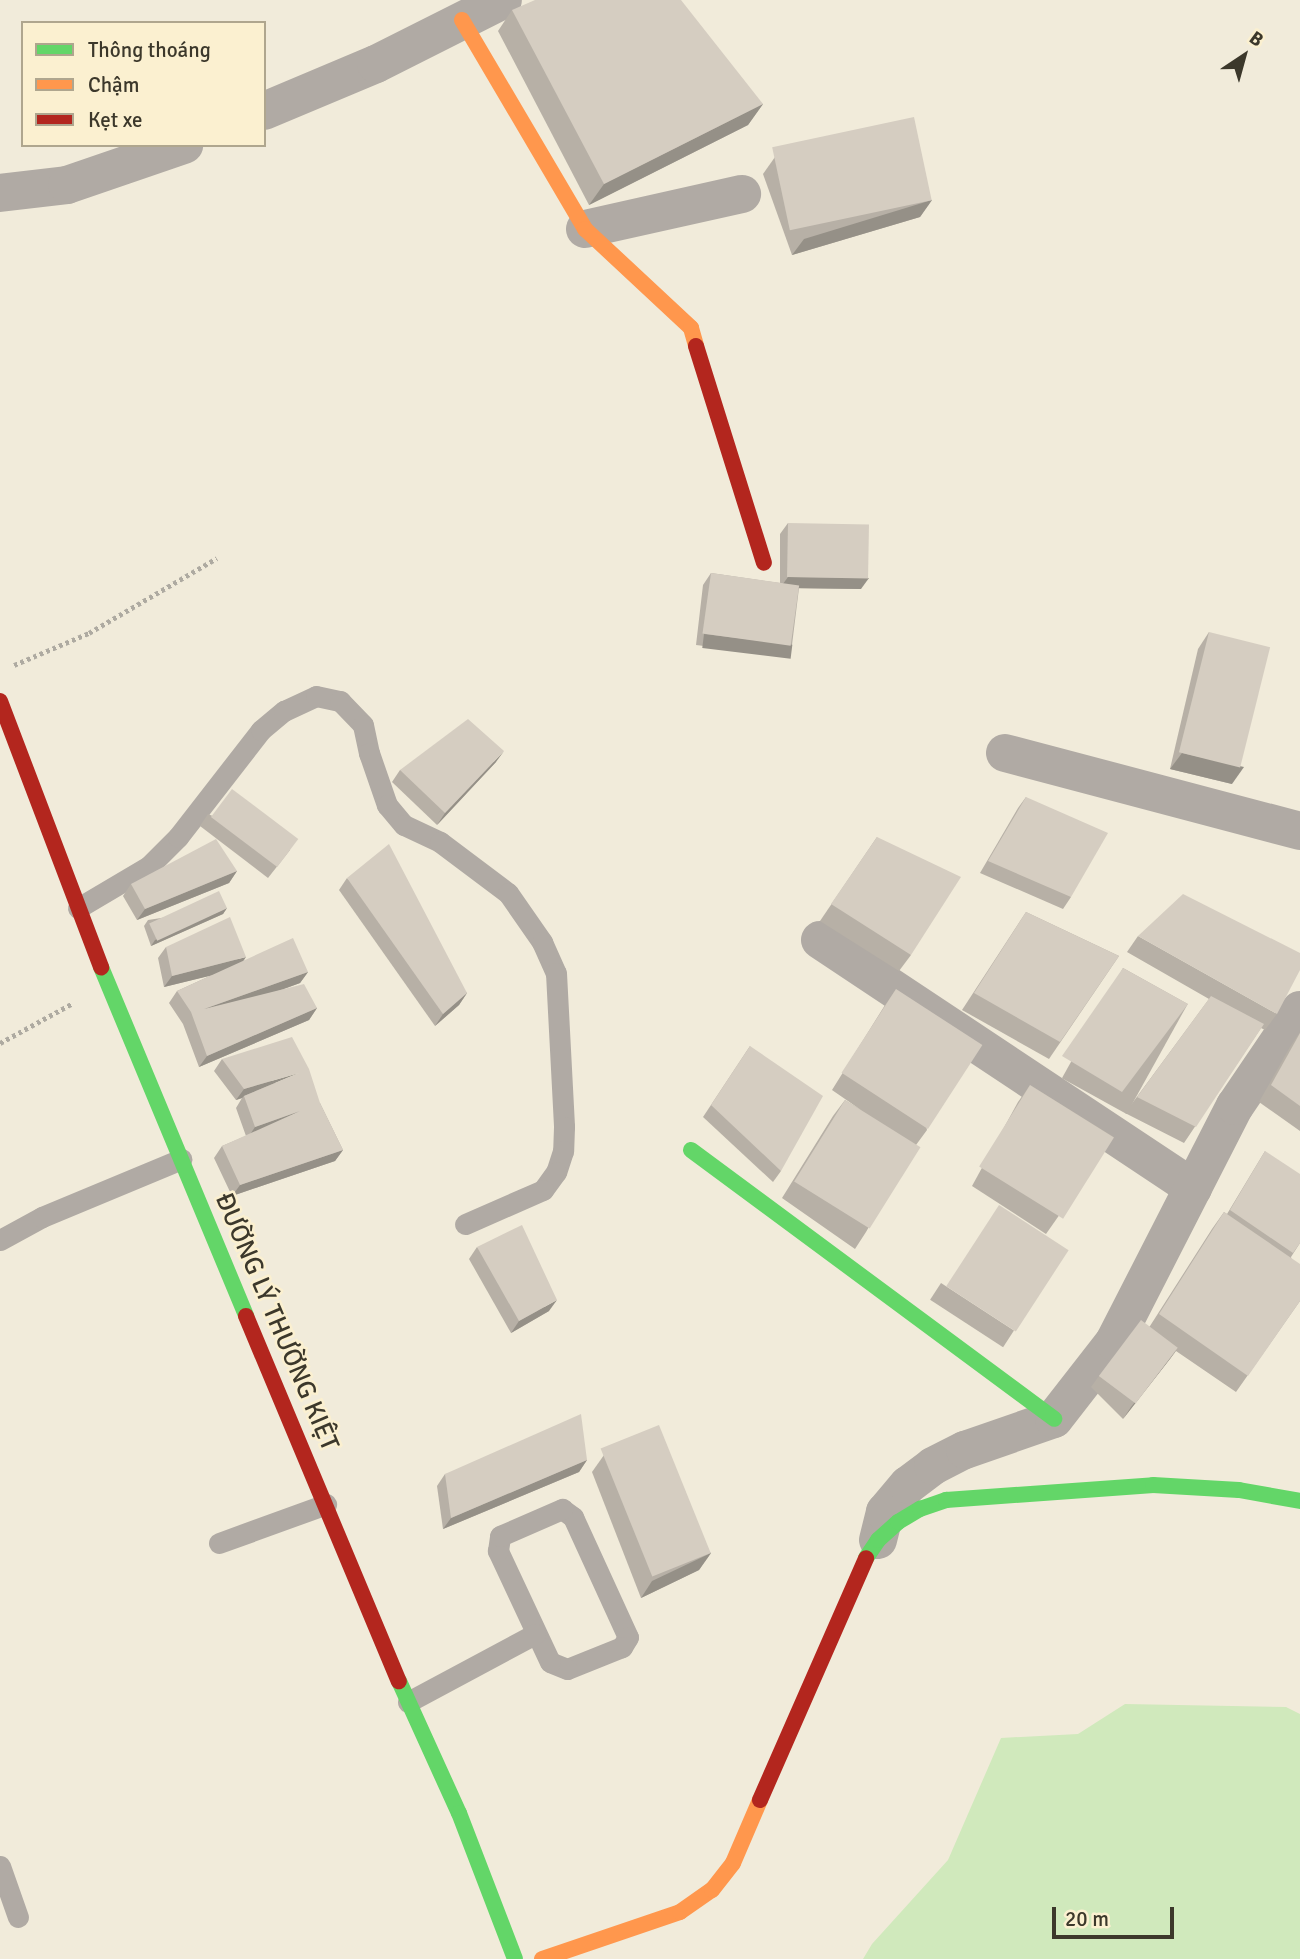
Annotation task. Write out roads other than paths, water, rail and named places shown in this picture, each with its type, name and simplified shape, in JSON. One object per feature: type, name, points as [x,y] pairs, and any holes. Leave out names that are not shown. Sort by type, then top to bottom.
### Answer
[{"type":"street","points":[[266,110],[376,64],[503,0]]},
{"type":"street","points":[[462,20],[585,229],[691,328],[764,563]]},
{"type":"street","points":[[0,193],[67,185],[178,147]]},
{"type":"street","points":[[585,229],[742,194]]},
{"type":"street","name":"ĐƯỜNG LÝ THƯỜNG KIỆT","points":[[0,701],[109,988],[408,1702],[459,1813],[515,1959]]},
{"type":"street","points":[[1005,753],[1300,831]]},
{"type":"street","points":[[820,940],[1193,1188]]},
{"type":"street","points":[[878,1540],[885,1512],[908,1485],[933,1466],[965,1450],[1054,1419],[1114,1342],[1235,1106],[1300,1010]]},
{"type":"street","points":[[691,1150],[1054,1419]]},
{"type":"street","points":[[542,1959],[680,1912],[712,1890],[733,1863],[862,1564],[878,1540],[898,1521],[920,1509],[946,1500],[1153,1485],[1239,1490],[1300,1501]]},
{"type":"lane","points":[[78,908],[149,866],[178,838],[261,730],[284,711],[316,696],[340,701],[363,725],[369,753],[387,805],[404,825],[440,842],[508,892],[542,942],[556,973],[564,1127],[563,1151],[556,1172],[544,1189],[466,1224]]},
{"type":"lane","points":[[0,1240],[42,1217],[181,1158]]},
{"type":"lane","points":[[219,1543],[326,1504]]},
{"type":"lane","points":[[562,1509],[573,1517],[628,1637],[622,1647],[567,1669],[550,1662],[535,1634],[498,1550],[500,1536],[562,1509]]},
{"type":"lane","points":[[408,1702],[535,1634]]},
{"type":"lane","points":[[0,1866],[18,1917]]}]
